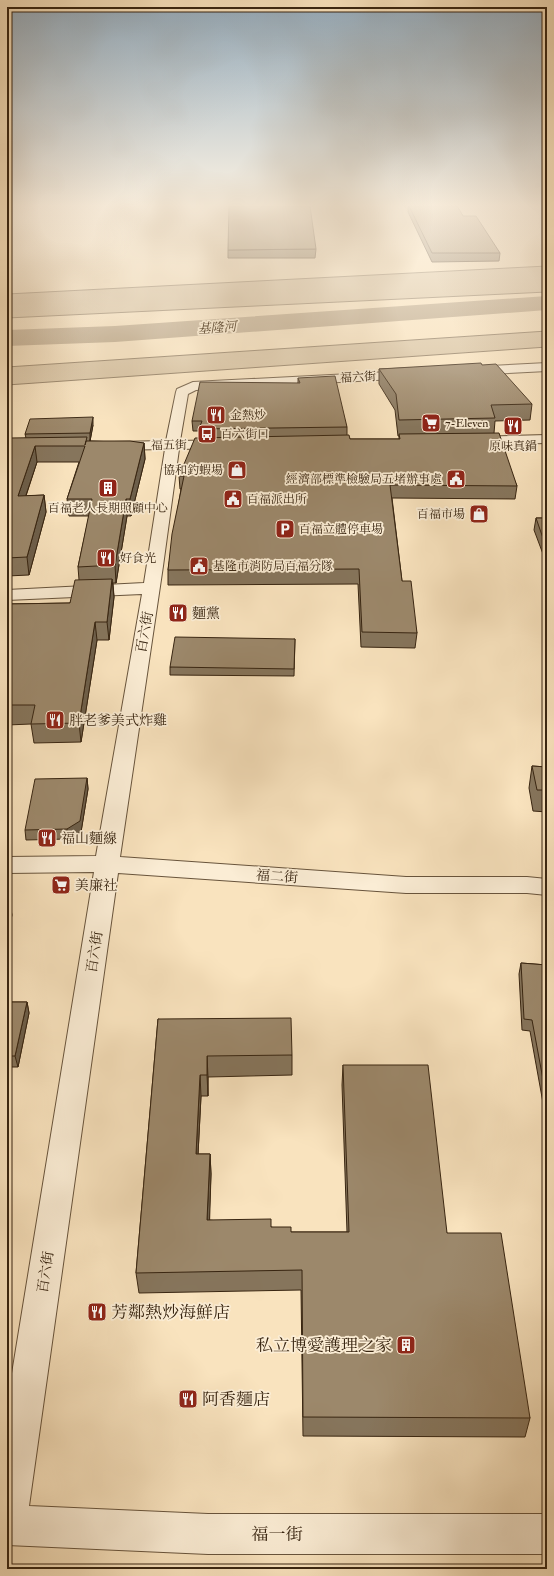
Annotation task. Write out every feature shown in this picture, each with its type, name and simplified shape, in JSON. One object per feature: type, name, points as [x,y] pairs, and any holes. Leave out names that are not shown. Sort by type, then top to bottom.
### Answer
[{"type":"street","points":[[461,372],[547,367]]},
{"type":"street","name":"福六街","points":[[193,386],[421,374]]},
{"type":"street","name":"百六街","points":[[7,1525],[131,705],[151,588],[172,445],[182,392],[193,386]]},
{"type":"street","points":[[460,441],[547,440]]},
{"type":"street","name":"福五街","points":[[101,446],[234,444]]},
{"type":"street","points":[[7,595],[151,588]]},
{"type":"street","name":"福二街","points":[[7,864],[108,864],[406,885],[527,885],[547,887]]},
{"type":"street","name":"福一街","points":[[7,1525],[208,1534],[547,1534]]},
{"type":"shaded area","points":[[286,280],[547,280],[547,292],[7,318],[7,294]]},
{"type":"shaded area","points":[[547,331],[547,347],[7,385],[7,367]]},
{"type":"building","points":[[481,363],[482,365],[496,364],[532,404],[491,405],[495,418],[399,420],[396,394],[379,369]]},
{"type":"building","points":[[335,376],[347,427],[199,429],[202,421],[192,421],[200,382],[300,383],[298,378]]},
{"type":"building","points":[[93,417],[90,433],[25,434],[30,419]]},
{"type":"building","points":[[499,433],[517,486],[390,485],[402,581],[411,581],[417,633],[362,632],[359,569],[168,570],[172,534],[184,476],[179,476],[195,438],[349,435],[350,439],[400,439],[399,434]]},
{"type":"building","points":[[87,437],[86,441],[130,441],[144,443],[130,499],[126,499],[115,565],[78,567],[92,499],[67,499],[85,446],[35,446],[18,496],[44,495],[27,557],[7,558],[7,442],[9,438]]},
{"type":"building","points":[[536,518],[547,518],[547,541],[544,541]]},
{"type":"building","points":[[112,579],[107,622],[95,622],[79,723],[31,724],[35,705],[7,705],[7,604],[70,603],[75,580]]},
{"type":"building","points":[[175,637],[295,639],[294,669],[170,667]]},
{"type":"building","points":[[532,766],[547,767],[547,790],[537,790]]},
{"type":"building","points":[[87,778],[80,821],[67,829],[25,830],[35,779]]},
{"type":"building","points":[[7,904],[10,904],[7,917]]},
{"type":"building","points":[[521,963],[547,965],[547,1101],[532,1020],[524,1019]]},
{"type":"building","points":[[7,1002],[27,1002],[15,1056],[7,1056]]},
{"type":"building","points":[[291,1018],[292,1055],[207,1056],[207,1075],[200,1075],[196,1154],[210,1154],[207,1220],[271,1219],[271,1227],[291,1227],[291,1232],[349,1232],[343,1065],[428,1065],[447,1233],[501,1233],[530,1418],[303,1417],[302,1270],[136,1273],[158,1019]]},
{"type":"waterway","name":"基隆河","points":[[7,338],[115,334],[547,303]]},
{"type":"place","name":"金熱炒","points":[[216,415]]},
{"type":"place","name":"7-Eleven","points":[[431,423]]},
{"type":"place","name":"原味真鍋","points":[[513,426]]},
{"type":"place","name":"百六街口","points":[[207,434]]},
{"type":"place","name":"協和釣蝦場","points":[[237,470]]},
{"type":"place","name":"經濟部標準檢驗局五堵辦事處","points":[[456,479]]},
{"type":"place","name":"百福老人長期照顧中心","points":[[108,488]]},
{"type":"place","name":"百福派出所","points":[[233,499]]},
{"type":"place","name":"百福市場","points":[[479,514]]},
{"type":"place","name":"百福立體停車場","points":[[285,529]]},
{"type":"place","name":"好食光","points":[[106,558]]},
{"type":"place","name":"基隆市消防局百福分隊","points":[[199,566]]},
{"type":"place","name":"麵黨","points":[[178,613]]},
{"type":"place","name":"胖老爹美式炸雞","points":[[55,720]]},
{"type":"place","name":"福山麵線","points":[[47,838]]},
{"type":"place","name":"美廉社","points":[[61,885]]},
{"type":"place","name":"芳鄰熱炒海鮮店","points":[[97,1312]]},
{"type":"place","name":"私立博愛護理之家","points":[[406,1345]]},
{"type":"place","name":"阿香麵店","points":[[188,1399]]}]
